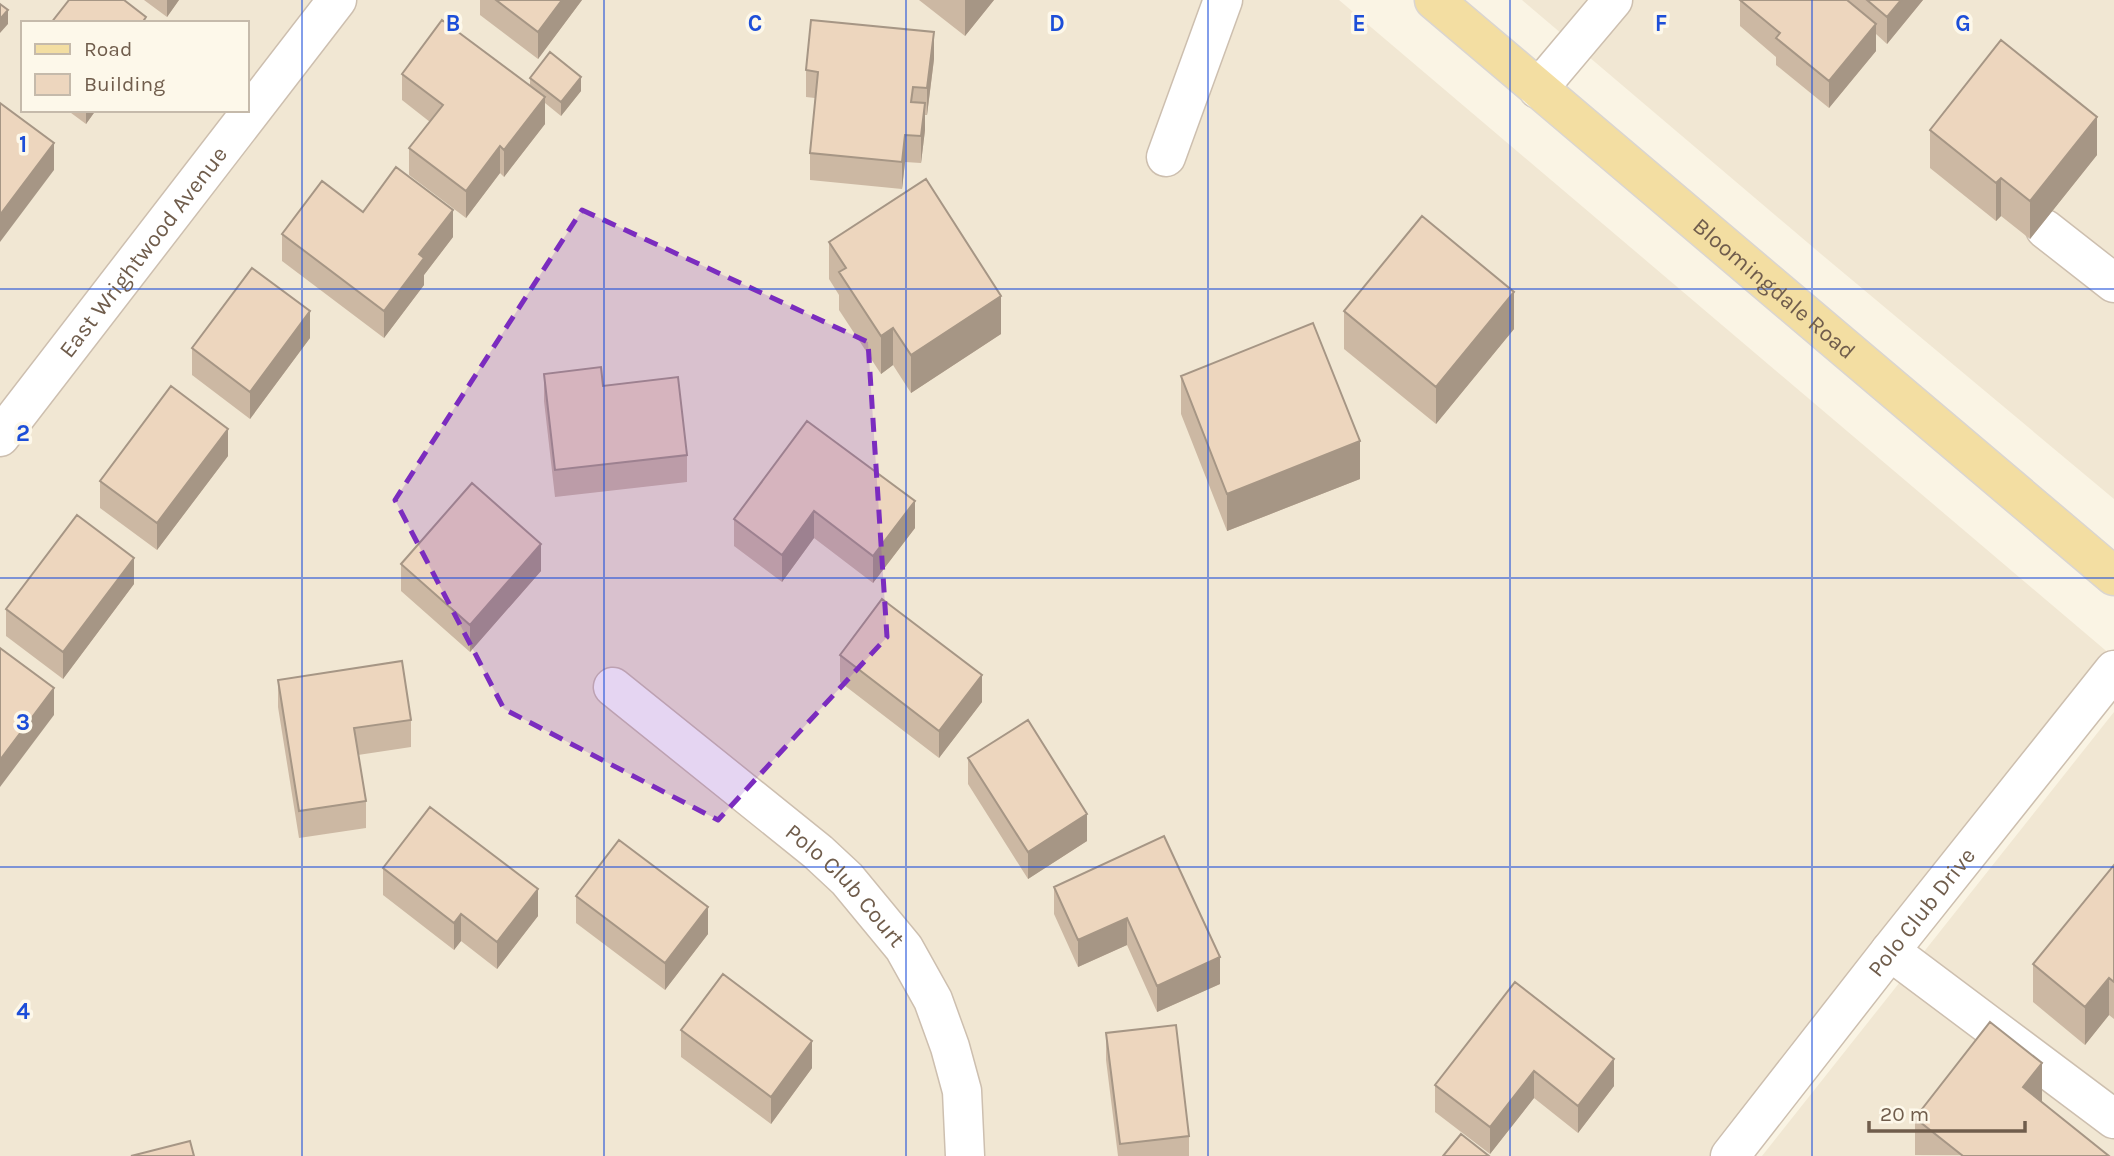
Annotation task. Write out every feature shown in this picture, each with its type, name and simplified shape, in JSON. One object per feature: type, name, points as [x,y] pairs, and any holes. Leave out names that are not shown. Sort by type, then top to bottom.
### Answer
[{"type":"main road","name":"Bloomingdale Road","points":[[1434,0],[2114,576]]},
{"type":"street","name":"East Wrightwood Avenue","points":[[0,437],[337,0]]},
{"type":"street","points":[[1166,157],[1223,0]]},
{"type":"street","points":[[1538,89],[1613,0]]},
{"type":"street","points":[[2045,229],[2114,284]]},
{"type":"street","name":"Polo Club Drive","points":[[1730,1156],[2114,670]]},
{"type":"street","name":"Polo Club Court","points":[[613,687],[818,852],[847,879],[904,948],[933,1000],[950,1047],[962,1091],[965,1156]]},
{"type":"street","points":[[1890,951],[2114,1119]]},
{"type":"highlighted area","points":[[582,210],[868,342],[887,637],[718,820],[504,709],[395,500]]},
{"type":"shaded area","points":[[0,0],[1339,0],[2111,655],[1716,1156],[0,1156]]},
{"type":"shaded area","points":[[1522,0],[2114,0],[2114,499],[1821,254]]},
{"type":"shaded area","points":[[2114,712],[2114,1156],[1762,1156]]},
{"type":"building","points":[[69,0],[124,0],[146,17],[143,21],[53,21]]},
{"type":"building","points":[[496,0],[562,0],[538,32]]},
{"type":"building","points":[[1740,0],[1847,0],[1876,24],[1829,81],[1776,38],[1780,33]]},
{"type":"building","points":[[1867,0],[1901,0],[1887,17]]},
{"type":"building","points":[[0,4],[8,10],[0,19]]},
{"type":"building","points":[[442,20],[545,97],[504,150],[500,146],[466,191],[409,148],[443,105],[402,74]]},
{"type":"building","points":[[811,20],[934,32],[927,88],[913,87],[911,102],[925,103],[921,136],[905,135],[902,162],[810,153],[818,72],[806,70]]},
{"type":"building","points":[[2001,40],[2097,117],[2030,201],[2001,178],[1996,183],[1930,130]]},
{"type":"building","points":[[550,52],[581,77],[561,102],[530,78]]},
{"type":"building","points":[[0,103],[54,143],[0,215]]},
{"type":"building","points":[[396,167],[453,210],[419,254],[424,258],[384,311],[282,234],[322,181],[363,212]]},
{"type":"building","points":[[926,179],[1001,296],[911,355],[893,328],[881,336],[839,272],[846,268],[829,242]]},
{"type":"building","points":[[1422,216],[1514,292],[1436,387],[1344,311]]},
{"type":"building","points":[[252,268],[310,311],[250,392],[192,348]]},
{"type":"building","points":[[1313,323],[1360,441],[1227,494],[1181,376]]},
{"type":"building","points":[[601,367],[603,386],[678,377],[687,455],[555,470],[544,374]]},
{"type":"building","points":[[171,386],[228,429],[157,523],[100,481]]},
{"type":"building","points":[[807,421],[915,501],[873,556],[814,511],[782,555],[734,519]]},
{"type":"building","points":[[472,483],[541,544],[470,625],[401,564]]},
{"type":"building","points":[[77,515],[134,558],[63,652],[6,609]]},
{"type":"building","points":[[882,599],[982,675],[939,731],[840,655]]},
{"type":"building","points":[[0,648],[54,688],[0,760]]},
{"type":"building","points":[[402,661],[411,720],[354,728],[366,801],[299,811],[278,680]]},
{"type":"building","points":[[1028,720],[1087,814],[1028,852],[968,758]]},
{"type":"building","points":[[430,807],[538,889],[497,942],[461,914],[454,923],[383,868]]},
{"type":"building","points":[[1164,836],[1220,957],[1157,986],[1127,918],[1078,940],[1054,887]]},
{"type":"building","points":[[619,840],[708,907],[665,963],[576,896]]},
{"type":"building","points":[[2114,865],[2114,982],[2109,978],[2085,1007],[2033,964]]},
{"type":"building","points":[[723,974],[812,1041],[771,1097],[681,1030]]},
{"type":"building","points":[[1515,982],[1614,1059],[1578,1106],[1534,1071],[1490,1127],[1435,1085]]},
{"type":"building","points":[[1990,1022],[2042,1063],[2023,1087],[2109,1156],[1963,1156],[1915,1118]]},
{"type":"building","points":[[1176,1025],[1189,1136],[1120,1144],[1106,1033]]},
{"type":"building","points":[[1461,1134],[1489,1156],[1443,1156]]},
{"type":"building","points":[[190,1141],[194,1156],[131,1156]]}]
